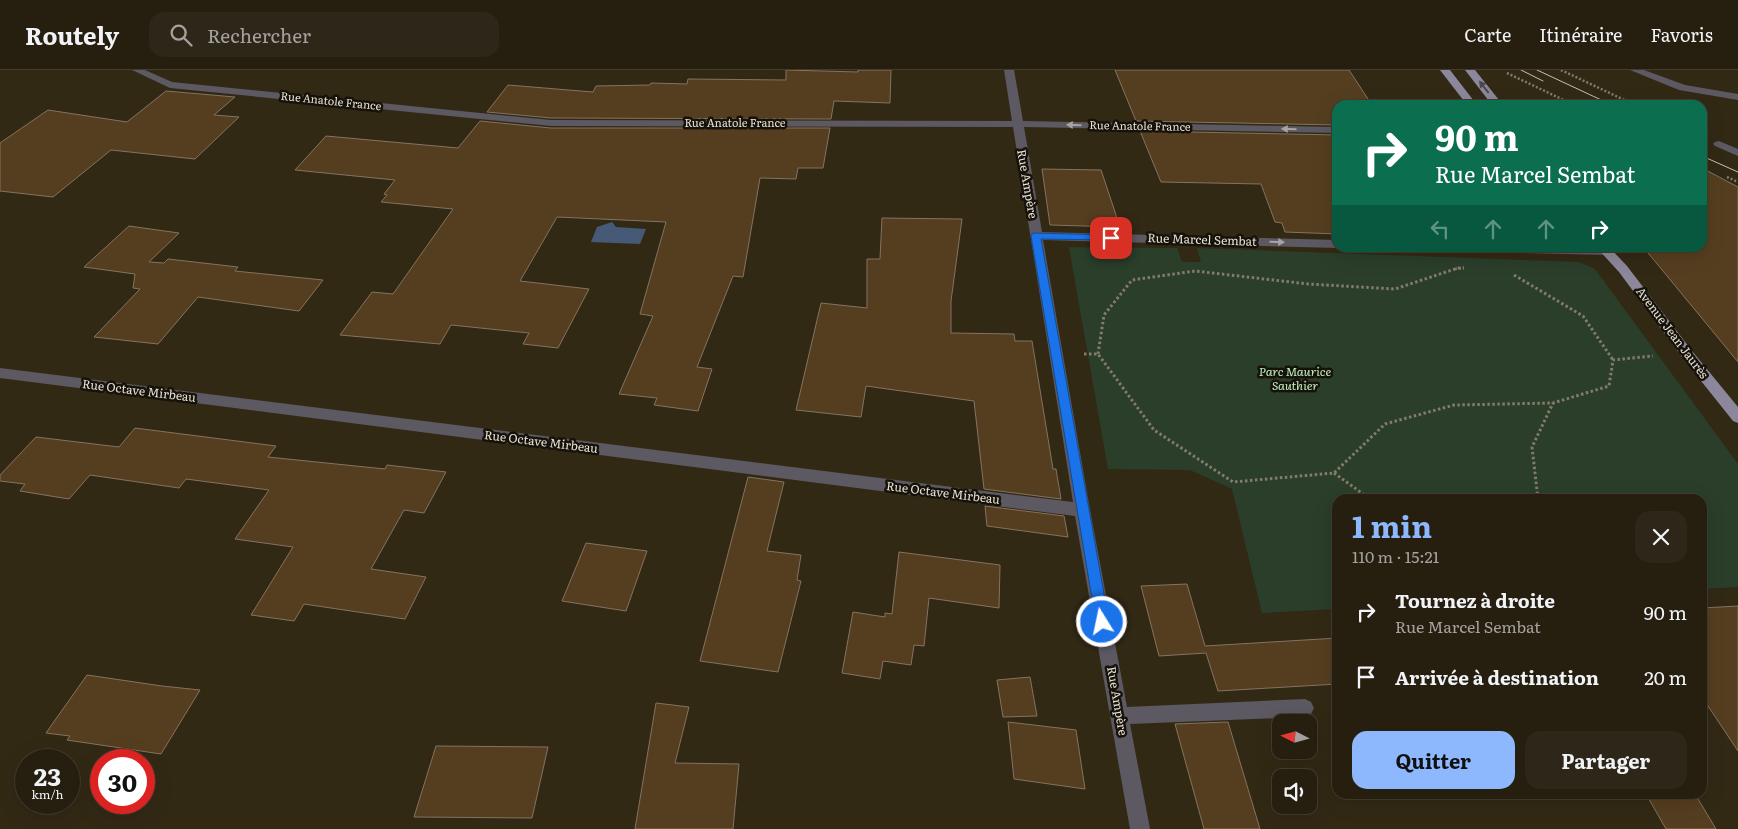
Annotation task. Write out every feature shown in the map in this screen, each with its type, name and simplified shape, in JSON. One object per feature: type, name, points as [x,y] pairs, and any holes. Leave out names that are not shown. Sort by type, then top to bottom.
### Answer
[{"type":"main road","points":[[1445,70],[1468,100]]},
{"type":"main road","points":[[1470,70],[1494,100]]},
{"type":"main road","name":"Avenue Jean Jaurès","points":[[1607,252],[1623,269],[1687,354],[1738,417]]},
{"type":"street","name":"Rue Anatole France","points":[[136,70],[170,85],[551,123],[1017,124],[1332,130]]},
{"type":"street","name":"Rue Ampère","points":[[1009,70],[1082,510],[1140,829]]},
{"type":"street","points":[[1635,70],[1683,88],[1738,97]]},
{"type":"street","points":[[1719,144],[1738,153]]},
{"type":"street","name":"Rue Marcel Sembat","points":[[1036,236],[1332,244]]},
{"type":"street","name":"Rue Octave Mirbeau","points":[[0,373],[1082,510]]},
{"type":"street","points":[[1119,716],[1305,708]]},
{"type":"path","points":[[1500,70],[1563,100]]},
{"type":"path","points":[[1561,70],[1625,100]]},
{"type":"path","points":[[1467,268],[1458,268],[1395,289],[1308,284],[1195,271],[1132,280],[1104,315],[1098,354],[1154,430],[1233,482],[1334,473],[1385,424],[1454,405],[1553,403],[1609,386],[1612,360],[1583,316],[1511,274]]},
{"type":"path","points":[[1056,354],[1098,354]]},
{"type":"path","points":[[1612,360],[1658,356]]},
{"type":"path","points":[[1537,494],[1532,447],[1553,403]]},
{"type":"path","points":[[1334,473],[1363,494]]},
{"type":"green space","name":"Parc Maurice Sauthier","points":[[1069,247],[1177,248],[1182,262],[1201,262],[1197,248],[1579,262],[1595,269],[1738,464],[1738,587],[1707,589],[1707,494],[1332,494],[1332,609],[1262,613],[1232,489],[1190,470],[1108,469]]},
{"type":"water","points":[[612,222],[616,227],[646,229],[640,244],[591,242],[597,227]]},
{"type":"building","points":[[786,70],[858,72],[858,70],[891,70],[890,103],[834,101],[831,119],[551,118],[487,112],[508,85],[593,92],[596,86],[650,85],[651,83],[687,84],[688,79],[786,80]]},
{"type":"building","points":[[1115,70],[1349,70],[1369,100],[1332,100],[1332,125],[1136,121]]},
{"type":"building","points":[[166,91],[235,97],[214,115],[239,117],[195,159],[111,150],[53,197],[0,191],[0,143],[48,110],[127,122]]},
{"type":"building","points":[[480,121],[551,128],[830,128],[823,168],[798,168],[796,179],[760,178],[743,277],[733,276],[697,367],[712,369],[698,411],[654,405],[657,398],[619,394],[653,316],[640,314],[666,222],[557,217],[520,281],[589,289],[558,348],[523,344],[529,333],[451,325],[440,344],[340,335],[372,292],[393,294],[453,209],[381,202],[387,195],[384,194],[395,180],[295,170],[326,136],[458,148]]},
{"type":"building","points":[[1140,131],[1332,135],[1332,234],[1285,232],[1282,223],[1275,222],[1261,184],[1161,182]]},
{"type":"building","points":[[1042,169],[1101,170],[1120,227],[1050,225]]},
{"type":"building","points":[[1707,171],[1738,187],[1738,362],[1647,252],[1707,252]]},
{"type":"building","points":[[882,218],[962,219],[951,301],[951,333],[1014,334],[1015,341],[1032,341],[1053,469],[1056,469],[1061,499],[984,489],[974,401],[866,386],[861,417],[796,410],[821,303],[867,308],[867,259],[880,259]]},
{"type":"building","points":[[129,226],[179,233],[149,262],[164,263],[168,259],[238,267],[235,271],[323,280],[299,311],[198,297],[158,344],[94,337],[140,289],[133,288],[135,274],[84,267]]},
{"type":"building","points":[[135,428],[276,446],[268,457],[385,469],[387,465],[446,472],[424,513],[404,510],[371,569],[426,577],[405,619],[304,604],[294,621],[251,615],[293,547],[235,539],[269,490],[186,479],[179,488],[90,475],[69,499],[20,491],[25,484],[0,481],[0,475],[36,437],[119,447]]},
{"type":"building","points":[[748,477],[784,482],[767,551],[801,555],[797,580],[801,581],[778,672],[700,661]]},
{"type":"building","points":[[985,506],[1064,516],[1068,537],[987,526]]},
{"type":"building","points":[[586,543],[647,551],[626,611],[562,601]]},
{"type":"building","points":[[899,552],[1000,565],[999,608],[929,598],[924,646],[914,645],[911,665],[883,661],[880,679],[842,673],[853,612],[885,617],[885,613],[892,614]]},
{"type":"building","points":[[1187,584],[1205,646],[1332,638],[1332,684],[1218,691],[1206,653],[1159,656],[1141,586]]},
{"type":"building","points":[[1738,606],[1738,751],[1707,704],[1707,608]]},
{"type":"building","points":[[87,675],[200,690],[161,754],[155,753],[155,749],[127,749],[67,740],[70,736],[46,733]]},
{"type":"building","points":[[1030,677],[1037,716],[1003,717],[997,680]]},
{"type":"building","points":[[656,703],[689,707],[675,763],[739,764],[733,829],[635,829]]},
{"type":"building","points":[[1008,722],[1076,730],[1085,789],[1014,779]]},
{"type":"building","points":[[1228,722],[1260,829],[1204,829],[1175,724]]},
{"type":"building","points":[[436,746],[548,747],[532,818],[414,817]]},
{"type":"building","points":[[1649,799],[1698,799],[1716,829],[1666,829]]},
{"type":"tram line","points":[[1521,70],[1543,81]]},
{"type":"tram line","points":[[1537,70],[1601,100]]},
{"type":"tram line","points":[[1707,158],[1738,172]]},
{"type":"route","points":[[1102,622],[1036,236],[1111,238]]}]
